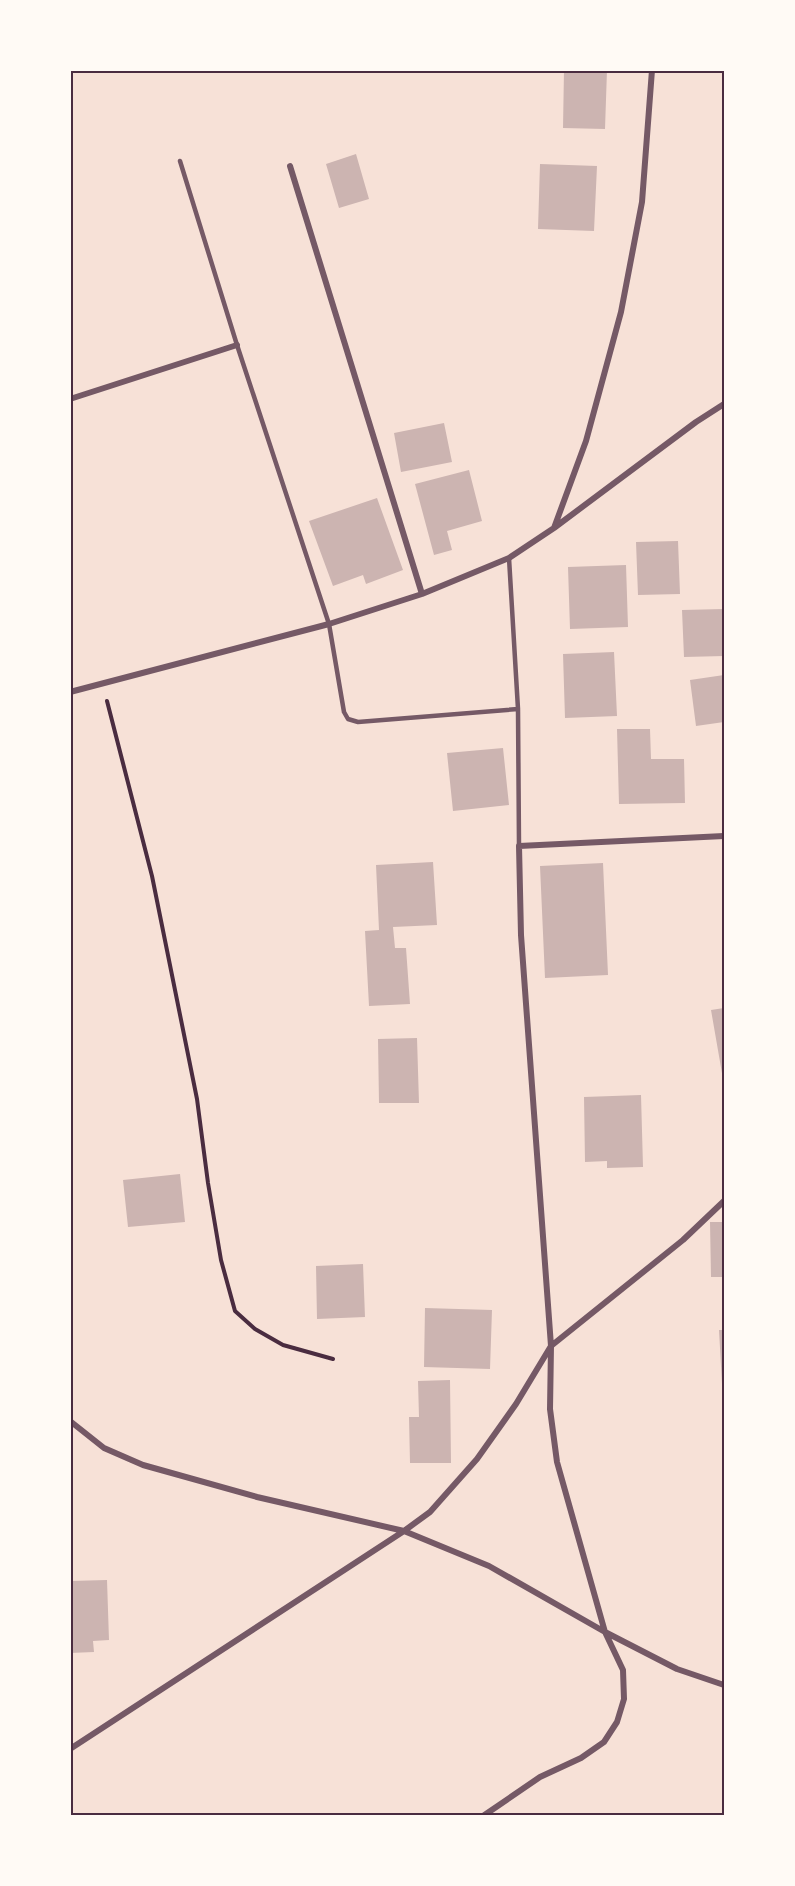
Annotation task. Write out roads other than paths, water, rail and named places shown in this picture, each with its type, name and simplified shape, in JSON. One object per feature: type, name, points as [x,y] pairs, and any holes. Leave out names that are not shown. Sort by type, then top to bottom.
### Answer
[{"type":"street","points":[[554,528],[586,441],[621,312],[642,202],[652,70]]},
{"type":"street","points":[[290,166],[422,594]]},
{"type":"street","points":[[70,399],[237,345]]},
{"type":"street","points":[[70,692],[329,624],[422,594],[509,558],[554,528],[696,422],[724,404]]},
{"type":"street","points":[[483,1815],[540,1777],[581,1758],[604,1742],[617,1722],[624,1698],[623,1670],[605,1632],[557,1462],[550,1409],[551,1347],[521,935],[519,846],[724,836]]},
{"type":"street","points":[[70,1749],[430,1512],[477,1459],[516,1404],[551,1347],[683,1240],[724,1201]]},
{"type":"street","points":[[70,1421],[104,1448],[143,1466],[257,1497],[404,1531],[489,1566],[605,1632],[677,1669],[724,1685]]},
{"type":"lane","points":[[180,161],[237,345],[329,624],[344,712],[348,719],[358,722],[518,709]]},
{"type":"lane","points":[[509,558],[518,709],[519,846]]}]
